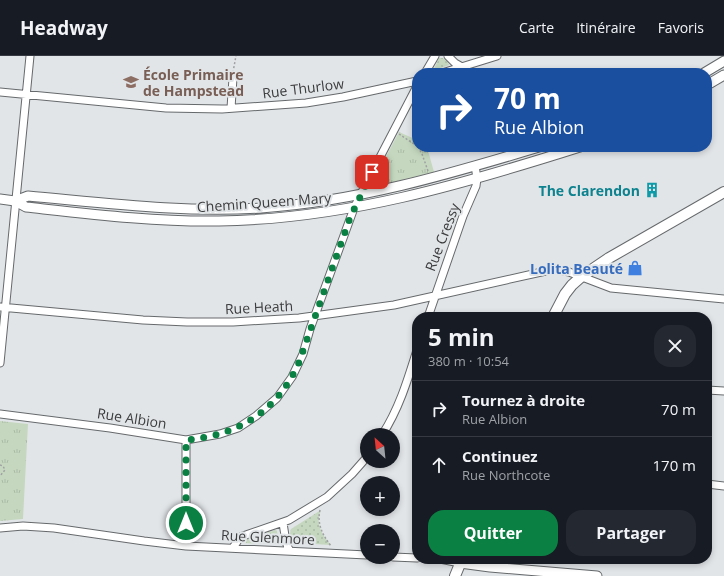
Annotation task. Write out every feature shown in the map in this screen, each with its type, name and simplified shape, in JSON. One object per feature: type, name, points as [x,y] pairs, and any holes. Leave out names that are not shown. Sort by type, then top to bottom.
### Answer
[{"type":"main road","points":[[556,312],[565,294],[581,277],[609,258],[724,192]]},
{"type":"main road","points":[[455,576],[460,564]]},
{"type":"street","points":[[0,363],[3,307],[30,56]]},
{"type":"street","points":[[428,68],[435,56]]},
{"type":"street","points":[[448,56],[462,67]]},
{"type":"street","points":[[459,68],[497,56]]},
{"type":"street","points":[[712,68],[724,61]]},
{"type":"street","points":[[231,108],[233,75]]},
{"type":"street","points":[[712,82],[724,75]]},
{"type":"street","name":"Rue Thurlow","points":[[0,92],[166,108],[231,108],[306,103],[343,97],[412,82]]},
{"type":"street","name":"Rue Albion","points":[[0,414],[110,428],[186,440],[212,436],[238,428],[256,416],[277,398],[292,377],[298,365],[354,208],[412,96]]},
{"type":"street","name":"Chemin Queen Mary","points":[[0,200],[15,201],[28,196],[152,208],[195,210],[281,206],[360,195],[430,179],[522,152]]},
{"type":"street","name":"Chemin Queen Mary","points":[[15,201],[26,208],[120,217],[194,221],[281,218],[325,213],[412,196],[563,152]]},
{"type":"street","name":"Rue Cressy","points":[[429,312],[463,216],[474,191],[477,178],[475,166]]},
{"type":"street","points":[[194,221],[195,210]]},
{"type":"street","name":"Rue Heath","points":[[3,307],[143,320],[248,322],[299,318],[394,305],[551,269],[560,270],[611,288],[724,299]]},
{"type":"street","points":[[386,428],[394,413],[412,365]]},
{"type":"street","points":[[712,390],[724,391]]},
{"type":"street","points":[[186,440],[186,546]]},
{"type":"street","points":[[233,548],[240,537],[283,523],[301,514],[326,497],[352,474],[360,464]]},
{"type":"street","points":[[712,485],[724,486]]},
{"type":"street","points":[[283,523],[289,550]]},
{"type":"street","name":"Rue Glenmore","points":[[0,528],[23,526],[54,528],[144,542],[186,546],[360,555]]},
{"type":"street","points":[[400,557],[412,558]]},
{"type":"street","points":[[474,564],[597,576]]},
{"type":"path","points":[[233,75],[236,56]]},
{"type":"path","points":[[397,133],[412,143]]},
{"type":"path","points":[[421,152],[429,174]]},
{"type":"path","points":[[0,465],[4,466],[5,470],[0,476]]},
{"type":"path","points":[[320,510],[318,520],[320,528],[336,554]]},
{"type":"green space","points":[[439,58],[443,58],[449,65],[441,68],[434,68]]},
{"type":"green space","points":[[399,132],[412,138],[412,152],[428,152],[434,172],[374,187],[372,184]]},
{"type":"green space","points":[[0,421],[28,424],[23,519],[0,521]]},
{"type":"green space","points":[[321,510],[319,515],[320,529],[331,545],[297,543],[291,539],[291,529]]},
{"type":"green space","points":[[276,530],[278,541],[277,544],[242,543],[242,540]]},
{"type":"place","name":"École Primaire de Hampstead","points":[[131,82]]},
{"type":"place","name":"The Clarendon","points":[[652,190]]},
{"type":"place","name":"Lolita Beauté","points":[[635,268]]},
{"type":"route","points":[[186,523],[186,440],[212,436],[238,428],[268,407],[286,387],[303,354],[350,218],[372,172]]}]
